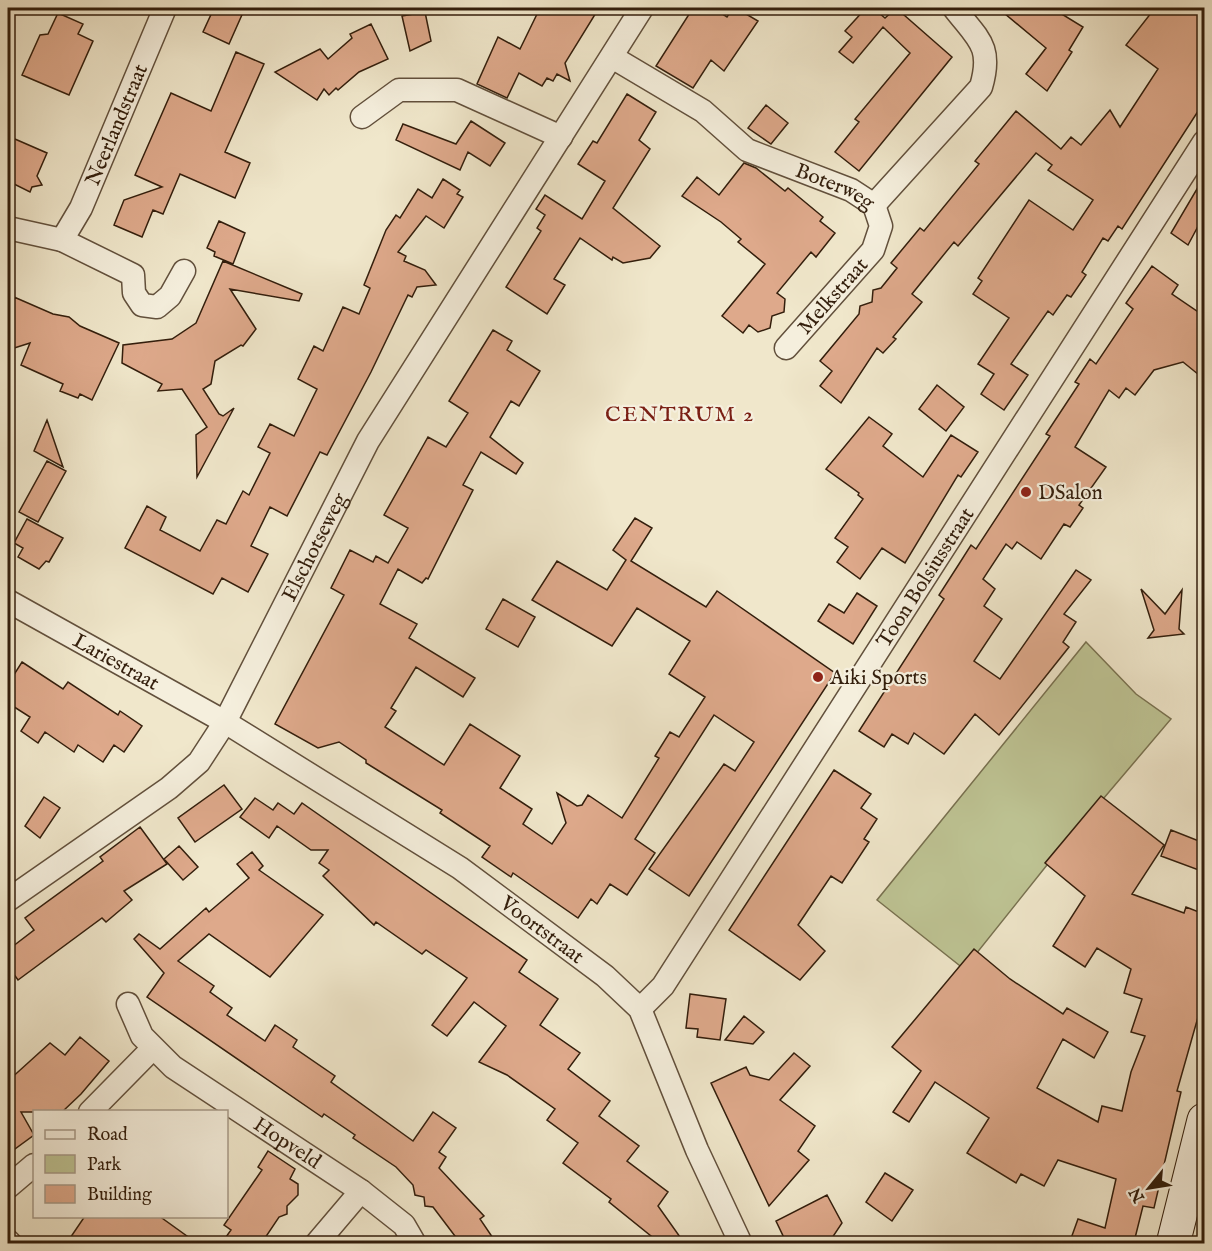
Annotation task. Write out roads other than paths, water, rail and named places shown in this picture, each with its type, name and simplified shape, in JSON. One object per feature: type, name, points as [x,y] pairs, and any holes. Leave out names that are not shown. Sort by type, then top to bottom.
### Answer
[{"type":"street","name":"Neerlandstraat","points":[[62,240],[81,208],[165,8]]},
{"type":"street","name":"Elschotseweg","points":[[8,900],[169,788],[199,762],[225,722],[368,441],[642,8]]},
{"type":"street","name":"Boterweg","points":[[612,57],[703,111],[747,150],[851,190],[874,205],[981,87],[987,67],[985,49],[954,8]]},
{"type":"street","points":[[362,117],[399,90],[457,90],[561,137]]},
{"type":"street","name":"Toon Bolsiusstraat","points":[[640,1009],[663,986],[1204,141]]},
{"type":"street","name":"Melkstraat","points":[[786,348],[873,250],[881,226],[874,205]]},
{"type":"street","points":[[8,228],[62,240],[133,276],[134,293],[142,304],[157,307],[170,296],[184,271]]},
{"type":"street","name":"Lariestraat","points":[[8,601],[225,722]]},
{"type":"street","name":"Voortstraat","points":[[225,722],[460,868],[605,976],[640,1009],[697,1150],[741,1244]]},
{"type":"street","name":"Hopveld","points":[[128,1004],[142,1036],[173,1067],[361,1191],[404,1225],[416,1244]]},
{"type":"street","points":[[92,1110],[153,1048]]},
{"type":"street","points":[[1173,1244],[1204,1120]]},
{"type":"street","points":[[8,1186],[33,1166]]},
{"type":"street","points":[[316,1244],[361,1191]]},
{"type":"place","name":"DSalon","points":[[1026,492]]},
{"type":"place","name":"Aiki Sports","points":[[818,677]]},
{"type":"district","name":"CENTRUM 2","points":[[680,413]]}]
